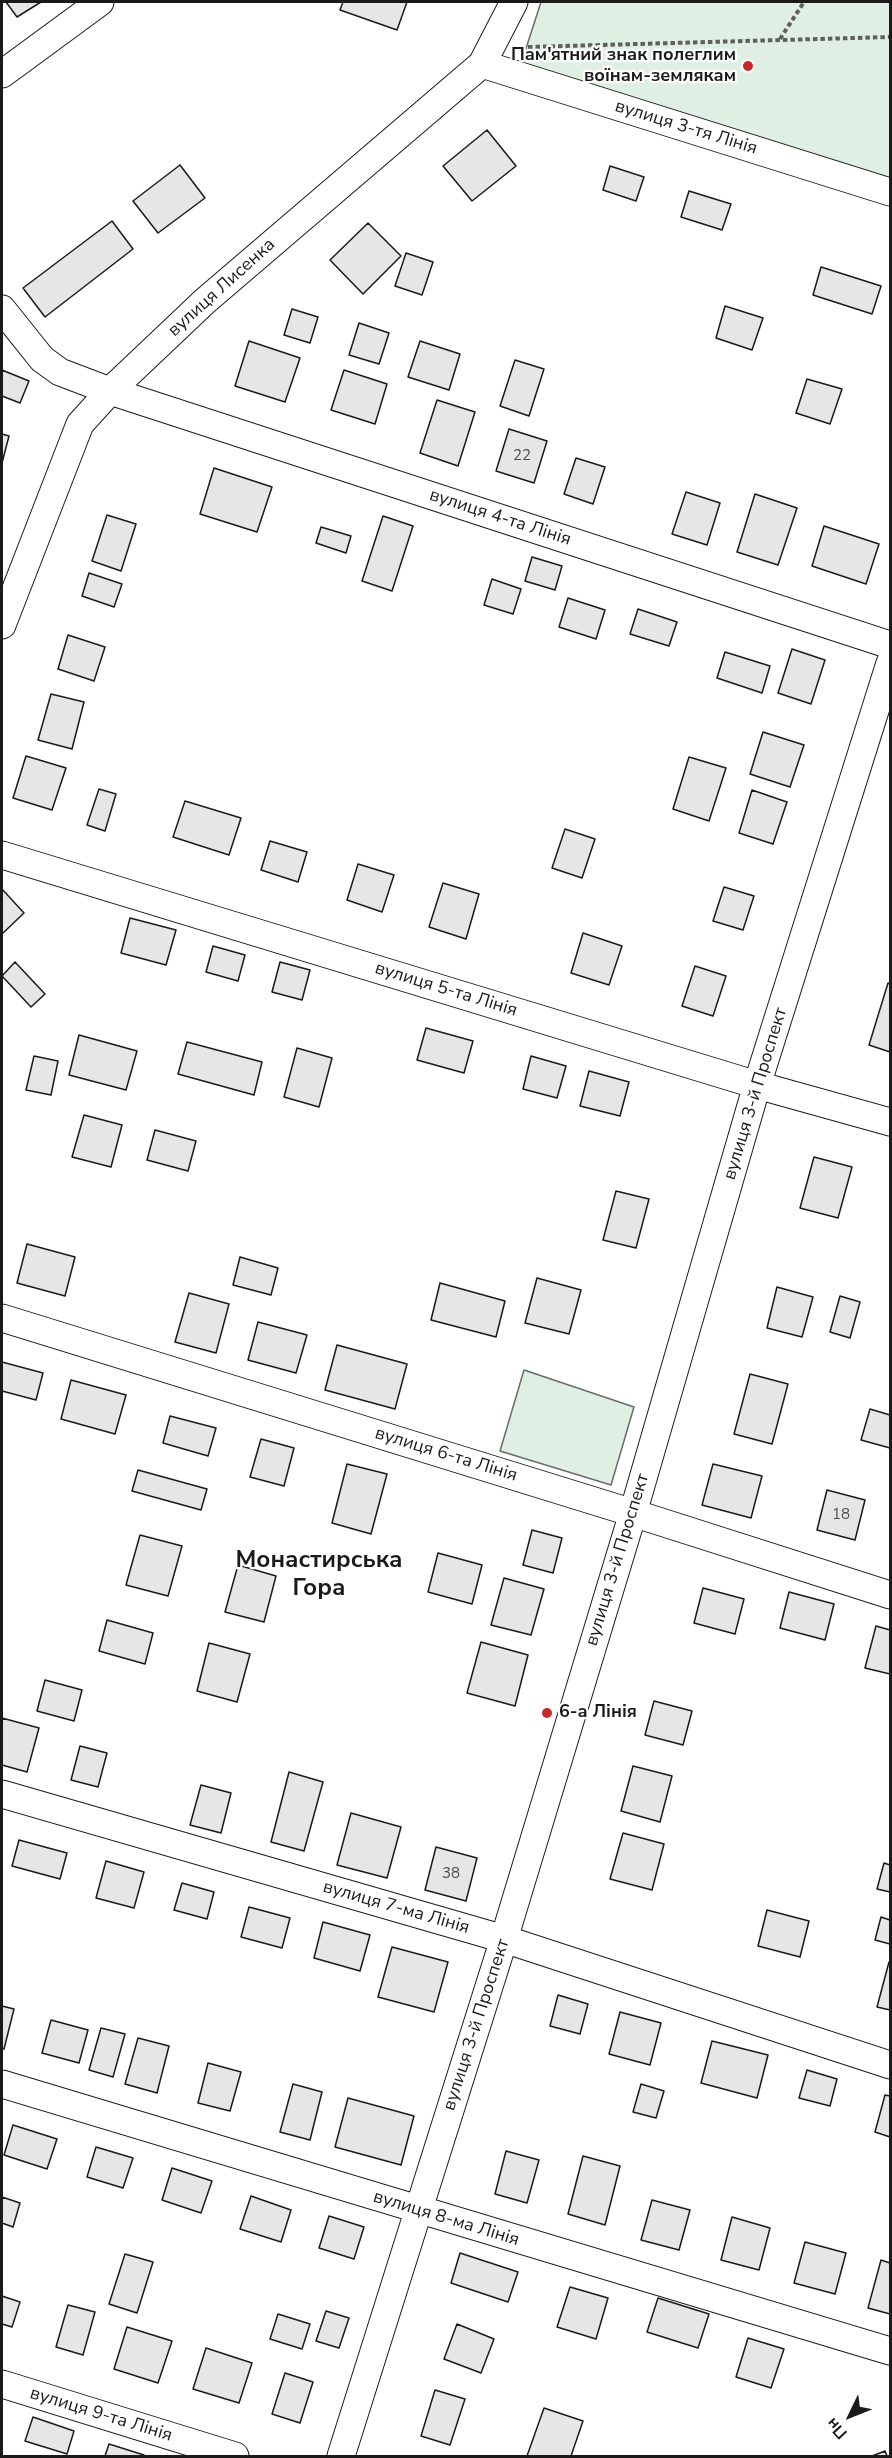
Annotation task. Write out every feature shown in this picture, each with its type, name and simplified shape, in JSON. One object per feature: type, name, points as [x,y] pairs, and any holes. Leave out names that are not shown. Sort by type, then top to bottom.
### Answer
[{"type":"street","points":[[2,74],[100,2]]},
{"type":"street","name":"вулиця Лисенка","points":[[3,617],[80,424],[205,301],[487,56],[514,2]]},
{"type":"street","name":"вулиця 3-тя Лінія","points":[[487,56],[891,192]]},
{"type":"street","name":"вулиця 4-та Лінія","points":[[2,309],[42,359],[60,372],[110,392],[891,645]]},
{"type":"street","name":"вулиця 3-й Проспект","points":[[341,2457],[504,1939],[633,1513],[757,1084],[891,663]]},
{"type":"street","name":"вулиця 5-та Лінія","points":[[2,855],[757,1084],[891,1122]]},
{"type":"street","name":"вулиця 6-та Лінія","points":[[2,1318],[891,1595]]},
{"type":"street","name":"вулиця 7-ма Лінія","points":[[2,1794],[504,1939],[891,2065]]},
{"type":"street","name":"вулиця 8-ма Лінія","points":[[2,2084],[418,2211],[891,2351]]},
{"type":"street","name":"вулиця 9-та Лінія","points":[[2,2384],[235,2457]]},
{"type":"path","points":[[780,40],[804,2]]},
{"type":"path","points":[[487,56],[780,40],[891,37]]},
{"type":"green space","points":[[541,2],[890,2],[890,180],[520,67]]},
{"type":"green space","points":[[524,1370],[634,1407],[611,1485],[500,1451]]},
{"type":"building","points":[[6,2],[41,2],[17,17]]},
{"type":"building","points":[[343,2],[407,2],[397,30],[340,10]]},
{"type":"building","points":[[487,130],[516,166],[472,201],[443,166]]},
{"type":"building","points":[[180,165],[205,198],[158,233],[133,201]]},
{"type":"building","points":[[610,166],[644,177],[636,201],[603,190]]},
{"type":"building","points":[[689,191],[731,204],[722,230],[681,217]]},
{"type":"building","points":[[112,221],[133,249],[45,317],[23,288]]},
{"type":"building","points":[[368,223],[401,256],[363,294],[330,260]]},
{"type":"building","points":[[406,253],[433,262],[422,295],[395,286]]},
{"type":"building","points":[[821,267],[881,286],[872,314],[813,295]]},
{"type":"building","points":[[725,306],[763,318],[752,350],[716,338]]},
{"type":"building","points":[[292,309],[318,317],[310,343],[284,335]]},
{"type":"building","points":[[359,323],[389,333],[379,364],[349,355]]},
{"type":"building","points":[[249,341],[300,358],[285,402],[235,386]]},
{"type":"building","points":[[420,341],[460,354],[449,390],[408,377]]},
{"type":"building","points":[[515,360],[544,369],[529,416],[500,406]]},
{"type":"building","points":[[2,370],[29,381],[20,403],[2,396]]},
{"type":"building","points":[[344,370],[387,384],[375,424],[331,410]]},
{"type":"building","points":[[807,379],[842,389],[830,424],[796,413]]},
{"type":"building","points":[[437,400],[475,412],[458,466],[420,453]]},
{"type":"building","points":[[509,429],[547,441],[534,483],[496,471]]},
{"type":"building","points":[[2,434],[9,436],[2,463]]},
{"type":"building","points":[[576,458],[605,467],[593,504],[564,494]]},
{"type":"building","points":[[214,468],[272,487],[257,532],[200,514]]},
{"type":"building","points":[[686,492],[720,503],[707,545],[672,534]]},
{"type":"building","points":[[755,494],[797,508],[778,565],[737,552]]},
{"type":"building","points":[[107,515],[136,524],[121,571],[92,561]]},
{"type":"building","points":[[383,516],[413,526],[392,591],[362,581]]},
{"type":"building","points":[[824,526],[879,544],[866,584],[812,566]]},
{"type":"building","points":[[321,527],[351,536],[346,553],[316,543]]},
{"type":"building","points":[[532,557],[562,566],[555,590],[525,581]]},
{"type":"building","points":[[89,573],[122,584],[114,607],[82,596]]},
{"type":"building","points":[[492,579],[521,589],[513,614],[484,605]]},
{"type":"building","points":[[568,598],[605,610],[596,639],[559,627]]},
{"type":"building","points":[[638,609],[677,622],[669,646],[630,634]]},
{"type":"building","points":[[68,635],[105,647],[94,681],[58,669]]},
{"type":"building","points":[[792,649],[825,660],[811,704],[778,693]]},
{"type":"building","points":[[725,652],[770,666],[762,693],[717,678]]},
{"type":"building","points":[[51,694],[84,702],[72,749],[38,740]]},
{"type":"building","points":[[763,732],[804,745],[790,787],[750,774]]},
{"type":"building","points":[[26,756],[66,768],[52,810],[13,798]]},
{"type":"building","points":[[689,757],[726,768],[709,821],[673,809]]},
{"type":"building","points":[[99,789],[116,794],[105,831],[87,825]]},
{"type":"building","points":[[752,790],[787,802],[773,844],[739,833]]},
{"type":"building","points":[[185,801],[241,818],[229,855],[173,837]]},
{"type":"building","points":[[565,829],[595,839],[582,878],[552,868]]},
{"type":"building","points":[[270,841],[307,852],[298,882],[261,870]]},
{"type":"building","points":[[358,864],[394,875],[382,912],[347,900]]},
{"type":"building","points":[[443,883],[479,894],[466,939],[429,927]]},
{"type":"building","points":[[724,887],[754,896],[743,930],[713,921]]},
{"type":"building","points":[[2,889],[24,913],[2,934]]},
{"type":"building","points":[[130,918],[176,930],[166,965],[121,953]]},
{"type":"building","points":[[583,933],[622,946],[609,985],[571,973]]},
{"type":"building","points":[[213,946],[245,955],[238,981],[206,972]]},
{"type":"building","points":[[15,962],[45,994],[31,1007],[2,976]]},
{"type":"building","points":[[280,962],[310,970],[302,1000],[272,992]]},
{"type":"building","points":[[695,966],[726,976],[713,1016],[682,1006]]},
{"type":"building","points":[[888,983],[890,984],[890,1052],[869,1045]]},
{"type":"building","points":[[426,1028],[473,1041],[464,1073],[417,1060]]},
{"type":"building","points":[[79,1035],[137,1051],[126,1090],[69,1075]]},
{"type":"building","points":[[187,1042],[262,1062],[254,1095],[178,1074]]},
{"type":"building","points":[[297,1048],[332,1058],[319,1107],[284,1097]]},
{"type":"building","points":[[34,1056],[58,1061],[51,1095],[26,1090]]},
{"type":"building","points":[[531,1056],[566,1066],[557,1098],[523,1089]]},
{"type":"building","points":[[589,1071],[629,1082],[620,1116],[580,1106]]},
{"type":"building","points":[[84,1115],[122,1125],[111,1167],[72,1157]]},
{"type":"building","points":[[155,1130],[196,1141],[188,1171],[147,1160]]},
{"type":"building","points":[[814,1157],[852,1167],[838,1218],[800,1208]]},
{"type":"building","points":[[616,1191],[649,1199],[636,1248],[603,1240]]},
{"type":"building","points":[[27,1244],[75,1257],[65,1296],[17,1283]]},
{"type":"building","points":[[240,1257],[278,1268],[271,1295],[233,1285]]},
{"type":"building","points":[[537,1278],[581,1290],[569,1334],[525,1323]]},
{"type":"building","points":[[440,1283],[505,1301],[496,1337],[431,1320]]},
{"type":"building","points":[[777,1287],[813,1297],[802,1337],[767,1328]]},
{"type":"building","points":[[189,1293],[229,1304],[216,1353],[175,1342]]},
{"type":"building","points":[[840,1296],[860,1302],[850,1338],[830,1332]]},
{"type":"building","points":[[258,1322],[307,1335],[296,1373],[248,1360]]},
{"type":"building","points":[[337,1345],[407,1364],[395,1409],[325,1390]]},
{"type":"building","points":[[2,1362],[43,1373],[36,1400],[2,1391]]},
{"type":"building","points":[[750,1374],[788,1384],[772,1444],[734,1434]]},
{"type":"building","points":[[71,1380],[126,1395],[115,1434],[61,1419]]},
{"type":"building","points":[[870,1409],[890,1415],[890,1448],[861,1440]]},
{"type":"building","points":[[170,1416],[216,1428],[208,1456],[163,1443]]},
{"type":"building","points":[[261,1439],[294,1448],[284,1486],[250,1477]]},
{"type":"building","points":[[347,1464],[387,1474],[371,1534],[332,1523]]},
{"type":"building","points":[[713,1464],[762,1476],[751,1518],[702,1505]]},
{"type":"building","points":[[138,1470],[207,1489],[201,1510],[132,1491]]},
{"type":"building","points":[[827,1490],[865,1500],[855,1540],[817,1530]]},
{"type":"building","points":[[532,1530],[562,1538],[553,1573],[523,1565]]},
{"type":"building","points":[[140,1535],[182,1546],[168,1596],[126,1585]]},
{"type":"building","points":[[438,1553],[482,1565],[472,1604],[428,1592]]},
{"type":"building","points":[[238,1565],[276,1576],[264,1622],[225,1612]]},
{"type":"building","points":[[504,1578],[544,1589],[531,1635],[491,1625]]},
{"type":"building","points":[[703,1588],[744,1599],[735,1634],[694,1623]]},
{"type":"building","points":[[789,1592],[834,1604],[825,1640],[780,1628]]},
{"type":"building","points":[[107,1620],[153,1633],[145,1664],[99,1651]]},
{"type":"building","points":[[876,1626],[890,1630],[890,1674],[865,1668]]},
{"type":"building","points":[[481,1642],[528,1655],[515,1706],[467,1693]]},
{"type":"building","points":[[209,1643],[250,1654],[237,1702],[197,1691]]},
{"type":"building","points":[[45,1680],[82,1690],[74,1721],[37,1711]]},
{"type":"building","points":[[654,1701],[692,1711],[683,1745],[645,1735]]},
{"type":"building","points":[[2,1718],[39,1728],[27,1772],[2,1765]]},
{"type":"building","points":[[80,1746],[107,1753],[98,1787],[71,1780]]},
{"type":"building","points":[[633,1766],[672,1776],[660,1822],[621,1811]]},
{"type":"building","points":[[289,1772],[323,1782],[304,1851],[271,1842]]},
{"type":"building","points":[[201,1785],[231,1793],[221,1833],[190,1825]]},
{"type":"building","points":[[351,1813],[401,1827],[387,1878],[337,1865]]},
{"type":"building","points":[[623,1833],[664,1844],[652,1890],[610,1879]]},
{"type":"building","points":[[19,1840],[67,1853],[60,1879],[12,1866]]},
{"type":"building","points":[[436,1847],[477,1858],[466,1901],[425,1890]]},
{"type":"building","points":[[106,1861],[144,1872],[134,1908],[96,1898]]},
{"type":"building","points":[[884,1863],[890,1865],[890,1892],[877,1889]]},
{"type":"building","points":[[182,1883],[214,1892],[207,1919],[174,1910]]},
{"type":"building","points":[[249,1907],[290,1918],[282,1948],[241,1937]]},
{"type":"building","points":[[767,1910],[809,1921],[800,1957],[758,1946]]},
{"type":"building","points":[[881,1917],[890,1920],[890,1944],[875,1940]]},
{"type":"building","points":[[323,1922],[370,1935],[360,1971],[314,1958]]},
{"type":"building","points":[[392,1947],[448,1962],[434,2012],[378,1997]]},
{"type":"building","points":[[890,1963],[890,2010],[877,2007]]},
{"type":"building","points":[[558,1995],[588,2004],[580,2034],[550,2026]]},
{"type":"building","points":[[2,2006],[14,2009],[4,2049],[2,2049]]},
{"type":"building","points":[[620,2012],[661,2023],[650,2065],[609,2054]]},
{"type":"building","points":[[51,2020],[88,2030],[79,2063],[42,2053]]},
{"type":"building","points":[[101,2028],[125,2034],[113,2077],[89,2070]]},
{"type":"building","points":[[138,2038],[169,2046],[157,2093],[125,2084]]},
{"type":"building","points":[[712,2041],[768,2055],[757,2098],[701,2083]]},
{"type":"building","points":[[208,2063],[241,2072],[230,2111],[198,2103]]},
{"type":"building","points":[[807,2070],[837,2079],[830,2106],[799,2098]]},
{"type":"building","points":[[293,2084],[322,2092],[310,2140],[280,2132]]},
{"type":"building","points":[[641,2084],[664,2091],[656,2118],[633,2112]]},
{"type":"building","points":[[885,2095],[890,2096],[890,2137],[875,2132]]},
{"type":"building","points":[[348,2098],[414,2116],[401,2165],[335,2147]]},
{"type":"building","points":[[13,2125],[57,2139],[47,2169],[4,2155]]},
{"type":"building","points":[[96,2147],[133,2158],[123,2188],[87,2177]]},
{"type":"building","points":[[506,2151],[539,2160],[527,2203],[495,2194]]},
{"type":"building","points":[[583,2156],[620,2166],[605,2225],[568,2214]]},
{"type":"building","points":[[172,2168],[212,2181],[201,2213],[162,2200]]},
{"type":"building","points":[[251,2196],[291,2210],[281,2242],[240,2229]]},
{"type":"building","points":[[2,2197],[20,2203],[13,2227],[2,2223]]},
{"type":"building","points":[[652,2200],[690,2210],[679,2250],[641,2240]]},
{"type":"building","points":[[329,2216],[364,2227],[354,2259],[319,2248]]},
{"type":"building","points":[[732,2217],[770,2228],[759,2270],[721,2260]]},
{"type":"building","points":[[805,2242],[846,2253],[835,2294],[794,2283]]},
{"type":"building","points":[[460,2253],[518,2272],[508,2302],[451,2283]]},
{"type":"building","points":[[125,2254],[153,2262],[137,2313],[109,2304]]},
{"type":"building","points":[[881,2260],[890,2263],[890,2314],[868,2308]]},
{"type":"building","points":[[570,2287],[608,2298],[596,2339],[557,2327]]},
{"type":"building","points":[[2,2296],[20,2302],[12,2327],[2,2324]]},
{"type":"building","points":[[658,2298],[709,2314],[698,2348],[647,2332]]},
{"type":"building","points":[[68,2305],[95,2312],[83,2355],[56,2347]]},
{"type":"building","points":[[326,2311],[349,2318],[339,2348],[316,2341]]},
{"type":"building","points":[[278,2314],[310,2324],[302,2349],[270,2339]]},
{"type":"building","points":[[457,2324],[494,2339],[481,2373],[444,2359]]},
{"type":"building","points":[[127,2327],[172,2341],[158,2383],[114,2369]]},
{"type":"building","points":[[748,2338],[784,2349],[771,2388],[736,2377]]},
{"type":"building","points":[[206,2348],[252,2363],[239,2403],[193,2389]]},
{"type":"building","points":[[285,2373],[313,2382],[300,2423],[272,2414]]},
{"type":"building","points":[[435,2390],[465,2399],[450,2445],[421,2436]]},
{"type":"building","points":[[544,2408],[583,2421],[571,2456],[527,2456]]},
{"type":"building","points":[[33,2417],[74,2431],[67,2454],[25,2441]]},
{"type":"building","points":[[109,2444],[144,2455],[144,2456],[105,2456]]},
{"type":"building","points":[[885,2451],[887,2456],[872,2456]]},
{"type":"place","name":"Пам'ятний знак полеглим воїнам-землякам","points":[[748,66]]},
{"type":"place","name":"6-а Лінія","points":[[547,1713]]},
{"type":"district","name":"Монастирська Гора","points":[[319,1575]]}]
